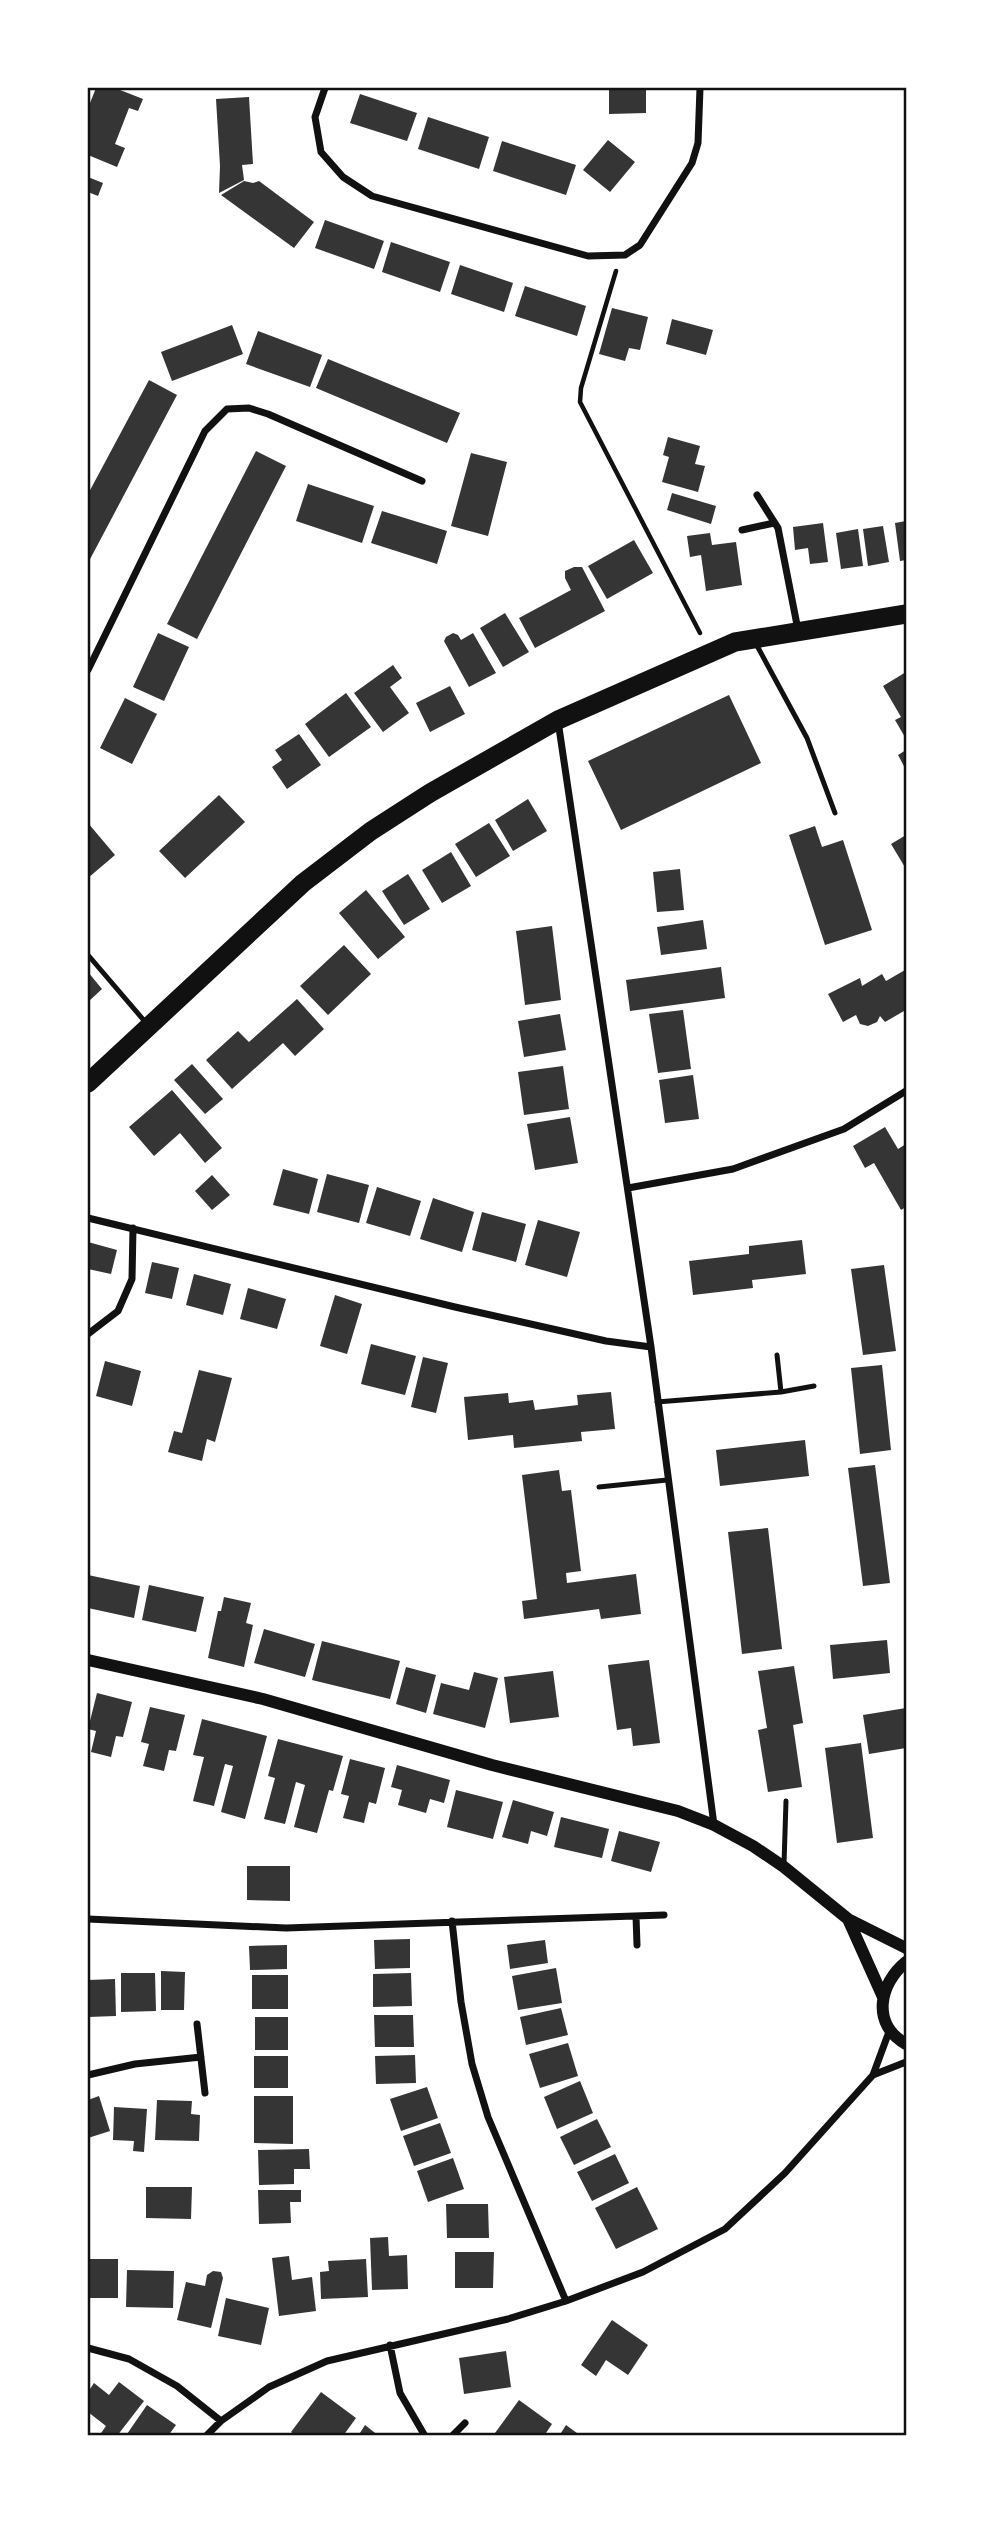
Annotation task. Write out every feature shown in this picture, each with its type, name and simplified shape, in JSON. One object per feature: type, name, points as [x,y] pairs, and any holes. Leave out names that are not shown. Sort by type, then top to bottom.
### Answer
[{"type":"highway","points":[[88,1083],[303,883],[371,831],[430,793],[558,720],[735,642],[906,614]]},
{"type":"street","points":[[326,88],[315,117],[321,152],[342,177],[372,196],[588,256],[625,255],[640,245],[692,163],[698,143],[699,88]]},
{"type":"street","points":[[88,670],[205,431],[228,409],[249,408],[268,414],[422,481]]},
{"type":"street","points":[[757,495],[778,528],[799,630]]},
{"type":"street","points":[[742,530],[774,523]]},
{"type":"street","points":[[558,720],[651,1347],[714,1825]]},
{"type":"street","points":[[628,1188],[733,1169],[844,1129],[906,1091]]},
{"type":"street","points":[[88,1218],[455,1307],[606,1341],[651,1347]]},
{"type":"street","points":[[88,1334],[118,1311],[132,1279],[133,1228]]},
{"type":"street","points":[[88,1660],[263,1699],[492,1765],[678,1811],[714,1825],[753,1846],[784,1867],[848,1919],[906,1948]]},
{"type":"street","points":[[88,1919],[286,1928],[664,1915]]},
{"type":"street","points":[[636,1916],[637,1945]]},
{"type":"street","points":[[848,1919],[883,1997]]},
{"type":"street","points":[[452,1921],[461,2002],[472,2064],[488,2117],[566,2301]]},
{"type":"street","points":[[906,1962],[893,1973],[886,1984],[883,1997],[884,2013],[890,2029],[906,2044]]},
{"type":"street","points":[[197,2024],[205,2093]]},
{"type":"street","points":[[206,2435],[269,2387],[327,2361],[508,2319],[566,2301],[643,2272],[725,2229],[785,2174],[873,2075],[890,2029]]},
{"type":"street","points":[[88,2075],[135,2064],[201,2057]]},
{"type":"street","points":[[873,2075],[906,2062]]},
{"type":"street","points":[[390,2345],[400,2393],[425,2435]]},
{"type":"street","points":[[88,2348],[129,2359],[177,2386],[221,2421]]},
{"type":"street","points":[[452,2435],[465,2423]]},
{"type":"lane","points":[[754,639],[807,738],[835,813]]},
{"type":"lane","points":[[88,955],[149,1026]]},
{"type":"lane","points":[[777,1355],[781,1392]]},
{"type":"lane","points":[[657,1402],[781,1392],[814,1386]]},
{"type":"lane","points":[[598,1487],[667,1480]]},
{"type":"lane","points":[[784,1867],[786,1801]]},
{"type":"path","points":[[625,255],[612,277],[581,388],[580,402],[710,654]]},
{"type":"building","points":[[96,88],[115,88],[143,99],[138,111],[129,108],[115,144],[125,148],[117,167],[88,155],[88,108]]},
{"type":"building","points":[[609,88],[646,88],[646,113],[609,114]]},
{"type":"building","points":[[360,94],[417,113],[407,141],[350,123]]},
{"type":"building","points":[[249,97],[253,164],[242,165],[244,180],[219,193],[216,99]]},
{"type":"building","points":[[428,117],[489,137],[479,169],[418,149]]},
{"type":"building","points":[[608,140],[635,162],[610,192],[583,170]]},
{"type":"building","points":[[502,141],[576,165],[566,195],[493,171]]},
{"type":"building","points":[[88,177],[103,183],[98,196],[88,192]]},
{"type":"building","points":[[244,181],[259,181],[314,222],[294,248],[221,195]]},
{"type":"building","points":[[325,220],[384,241],[374,269],[315,248]]},
{"type":"building","points":[[391,242],[450,262],[440,292],[382,272]]},
{"type":"building","points":[[460,265],[513,283],[504,312],[451,294]]},
{"type":"building","points":[[525,286],[586,306],[577,336],[515,316]]},
{"type":"building","points":[[612,308],[648,317],[640,350],[629,348],[625,361],[599,354]]},
{"type":"building","points":[[672,319],[713,330],[706,355],[666,344]]},
{"type":"building","points":[[232,325],[243,354],[172,381],[161,352]]},
{"type":"building","points":[[258,331],[322,355],[310,387],[246,364]]},
{"type":"building","points":[[328,359],[460,413],[447,443],[316,388]]},
{"type":"building","points":[[149,380],[177,395],[88,563],[88,494]]},
{"type":"building","points":[[668,437],[700,446],[695,464],[705,466],[698,492],[662,482],[669,457],[663,455]]},
{"type":"building","points":[[256,451],[286,466],[197,639],[167,624]]},
{"type":"building","points":[[471,453],[507,462],[488,536],[451,526]]},
{"type":"building","points":[[308,484],[374,506],[362,543],[296,521]]},
{"type":"building","points":[[672,493],[716,506],[711,524],[667,510]]},
{"type":"building","points":[[382,511],[447,531],[437,564],[371,543]]},
{"type":"building","points":[[906,521],[906,560],[900,561],[895,523]]},
{"type":"building","points":[[823,523],[828,562],[810,564],[808,548],[795,550],[793,527]]},
{"type":"building","points":[[883,526],[889,562],[868,566],[863,529]]},
{"type":"building","points":[[858,529],[863,566],[841,569],[836,533]]},
{"type":"building","points":[[710,533],[712,545],[736,542],[742,585],[706,591],[701,555],[690,557],[687,536]]},
{"type":"building","points":[[634,540],[653,573],[607,599],[588,566]]},
{"type":"building","points":[[582,567],[605,611],[535,648],[519,618],[571,590],[565,578],[565,571]]},
{"type":"building","points":[[505,613],[529,652],[503,667],[480,628]]},
{"type":"building","points":[[158,633],[189,647],[164,701],[133,687]]},
{"type":"building","points":[[453,633],[461,640],[473,633],[496,673],[469,687],[444,641]]},
{"type":"building","points":[[393,665],[402,678],[390,687],[409,713],[383,732],[354,693]]},
{"type":"building","points":[[906,672],[906,739],[895,720],[901,717],[883,686]]},
{"type":"building","points":[[450,686],[465,714],[430,732],[416,703]]},
{"type":"building","points":[[346,693],[371,727],[329,757],[305,724]]},
{"type":"building","points":[[729,695],[761,763],[621,830],[588,761]]},
{"type":"building","points":[[125,698],[157,714],[132,764],[100,748]]},
{"type":"building","points":[[299,734],[321,765],[287,789],[272,767],[282,760],[275,750]]},
{"type":"building","points":[[906,750],[906,770],[898,755]]},
{"type":"building","points":[[219,795],[245,822],[185,878],[159,851]]},
{"type":"building","points":[[528,799],[547,831],[513,851],[495,820]]},
{"type":"building","points":[[88,823],[115,855],[88,878]]},
{"type":"building","points":[[489,823],[510,856],[476,877],[455,844]]},
{"type":"building","points":[[815,826],[822,847],[843,840],[872,930],[825,945],[789,835]]},
{"type":"building","points":[[906,835],[906,869],[891,844]]},
{"type":"building","points":[[451,852],[471,886],[442,903],[422,870]]},
{"type":"building","points":[[680,869],[684,910],[657,912],[653,872]]},
{"type":"building","points":[[408,874],[430,909],[404,925],[382,891]]},
{"type":"building","points":[[366,890],[405,937],[378,959],[339,913]]},
{"type":"building","points":[[703,920],[707,949],[661,955],[657,927]]},
{"type":"building","points":[[552,926],[561,1000],[525,1005],[516,931]]},
{"type":"building","points":[[344,945],[371,974],[328,1015],[300,986]]},
{"type":"building","points":[[721,967],[725,998],[630,1011],[626,980]]},
{"type":"building","points":[[905,970],[906,1016],[904,1011],[885,1022],[880,1016],[877,1022],[868,1026],[860,1024],[856,1015],[843,1022],[828,994],[860,978],[862,986],[882,974],[886,981]]},
{"type":"building","points":[[88,972],[102,989],[88,1002]]},
{"type":"building","points":[[297,999],[324,1029],[295,1056],[283,1043],[232,1089],[206,1060],[238,1031],[249,1042]]},
{"type":"building","points":[[683,1010],[691,1069],[658,1073],[649,1014]]},
{"type":"building","points":[[560,1014],[566,1050],[524,1057],[518,1021]]},
{"type":"building","points":[[192,1064],[223,1099],[205,1114],[174,1080]]},
{"type":"building","points":[[563,1066],[569,1109],[524,1115],[518,1072]]},
{"type":"building","points":[[693,1075],[699,1119],[665,1123],[659,1080]]},
{"type":"building","points":[[172,1090],[222,1148],[205,1163],[180,1133],[154,1156],[129,1127]]},
{"type":"building","points":[[570,1117],[578,1163],[535,1170],[527,1124]]},
{"type":"building","points":[[885,1127],[898,1149],[906,1144],[906,1207],[901,1210],[874,1163],[865,1168],[853,1146]]},
{"type":"building","points":[[283,1169],[318,1179],[309,1214],[273,1205]]},
{"type":"building","points":[[327,1174],[369,1185],[359,1223],[317,1212]]},
{"type":"building","points":[[212,1175],[230,1195],[212,1210],[195,1191]]},
{"type":"building","points":[[377,1187],[421,1201],[410,1236],[366,1223]]},
{"type":"building","points":[[433,1198],[474,1212],[462,1252],[420,1239]]},
{"type":"building","points":[[482,1212],[526,1224],[516,1262],[472,1250]]},
{"type":"building","points":[[538,1220],[580,1232],[567,1277],[525,1265]]},
{"type":"building","points":[[802,1240],[806,1274],[752,1280],[753,1288],[693,1295],[689,1261],[749,1254],[749,1246]]},
{"type":"building","points":[[88,1242],[117,1250],[111,1274],[88,1269]]},
{"type":"building","points":[[152,1262],[179,1268],[172,1299],[145,1293]]},
{"type":"building","points":[[884,1265],[896,1351],[863,1355],[851,1269]]},
{"type":"building","points":[[194,1274],[231,1284],[223,1315],[186,1305]]},
{"type":"building","points":[[248,1288],[286,1299],[277,1329],[240,1319]]},
{"type":"building","points":[[335,1295],[362,1304],[347,1354],[320,1346]]},
{"type":"building","points":[[371,1344],[416,1356],[405,1395],[361,1384]]},
{"type":"building","points":[[423,1357],[448,1363],[436,1413],[411,1407]]},
{"type":"building","points":[[105,1361],[141,1371],[132,1406],[96,1396]]},
{"type":"building","points":[[882,1365],[891,1450],[860,1454],[851,1368]]},
{"type":"building","points":[[199,1370],[232,1378],[215,1442],[207,1439],[202,1461],[168,1452],[174,1431],[182,1433]]},
{"type":"building","points":[[611,1392],[615,1429],[581,1432],[582,1441],[514,1448],[513,1435],[468,1440],[464,1397],[508,1393],[509,1403],[533,1400],[535,1410],[578,1405],[577,1395]]},
{"type":"building","points":[[805,1440],[809,1476],[720,1486],[716,1450]]},
{"type":"building","points":[[875,1465],[890,1583],[863,1586],[848,1468]]},
{"type":"building","points":[[559,1470],[562,1491],[571,1490],[581,1571],[566,1573],[567,1583],[636,1574],[641,1614],[601,1619],[599,1609],[524,1619],[522,1601],[537,1599],[522,1475]]},
{"type":"building","points":[[768,1528],[782,1649],[742,1654],[728,1532]]},
{"type":"building","points":[[88,1575],[140,1586],[134,1618],[88,1608]]},
{"type":"building","points":[[149,1585],[204,1597],[196,1632],[142,1620]]},
{"type":"building","points":[[224,1597],[251,1603],[246,1623],[253,1625],[244,1667],[208,1658],[218,1611],[221,1611]]},
{"type":"building","points":[[264,1629],[315,1644],[305,1677],[254,1663]]},
{"type":"building","points":[[887,1640],[890,1673],[833,1679],[830,1645]]},
{"type":"building","points":[[322,1641],[400,1661],[390,1699],[312,1680]]},
{"type":"building","points":[[649,1660],[660,1743],[633,1746],[631,1728],[617,1730],[608,1665]]},
{"type":"building","points":[[794,1666],[803,1723],[793,1725],[802,1787],[768,1792],[758,1730],[767,1728],[758,1671]]},
{"type":"building","points":[[406,1667],[436,1675],[426,1713],[396,1704]]},
{"type":"building","points":[[553,1671],[559,1717],[510,1723],[504,1677]]},
{"type":"building","points":[[474,1672],[498,1678],[485,1728],[433,1714],[441,1683],[469,1690]]},
{"type":"building","points":[[97,1693],[132,1702],[123,1737],[116,1736],[111,1757],[91,1752],[96,1731],[88,1729]]},
{"type":"building","points":[[150,1707],[185,1715],[176,1751],[169,1750],[164,1771],[143,1766],[149,1744],[141,1742]]},
{"type":"building","points":[[906,1708],[906,1748],[869,1754],[863,1715]]},
{"type":"building","points":[[202,1719],[267,1736],[245,1819],[221,1812],[233,1766],[225,1764],[214,1806],[193,1801],[204,1757],[193,1755]]},
{"type":"building","points":[[278,1739],[343,1756],[333,1791],[329,1790],[317,1833],[294,1827],[305,1785],[296,1782],[285,1824],[264,1819],[275,1778],[268,1776]]},
{"type":"building","points":[[861,1743],[873,1838],[837,1843],[825,1748]]},
{"type":"building","points":[[350,1759],[385,1768],[376,1804],[369,1802],[364,1823],[343,1818],[349,1796],[341,1794]]},
{"type":"building","points":[[397,1765],[450,1780],[444,1803],[430,1799],[426,1813],[398,1805],[402,1790],[391,1787]]},
{"type":"building","points":[[456,1790],[503,1802],[493,1839],[447,1827]]},
{"type":"building","points":[[513,1800],[554,1812],[547,1836],[531,1831],[528,1844],[502,1837]]},
{"type":"building","points":[[561,1817],[609,1829],[602,1858],[554,1847]]},
{"type":"building","points":[[619,1831],[660,1842],[651,1872],[611,1861]]},
{"type":"building","points":[[247,1866],[290,1866],[290,1901],[247,1900]]},
{"type":"building","points":[[410,1939],[410,1968],[375,1969],[374,1940]]},
{"type":"building","points":[[545,1940],[548,1963],[510,1969],[507,1945]]},
{"type":"building","points":[[287,1945],[287,1969],[250,1970],[249,1946]]},
{"type":"building","points":[[556,1968],[562,2003],[518,2010],[512,1976]]},
{"type":"building","points":[[161,1971],[185,1972],[184,2010],[161,2010]]},
{"type":"building","points":[[121,1973],[155,1973],[156,2011],[121,2012]]},
{"type":"building","points":[[411,1973],[412,2006],[373,2007],[373,1974]]},
{"type":"building","points":[[252,1975],[288,1975],[288,2009],[252,2009]]},
{"type":"building","points":[[115,1979],[116,2016],[88,2017],[88,1980]]},
{"type":"building","points":[[561,2008],[568,2035],[526,2045],[520,2017]]},
{"type":"building","points":[[374,2015],[413,2015],[414,2047],[375,2047]]},
{"type":"building","points":[[255,2017],[288,2017],[288,2050],[255,2050]]},
{"type":"building","points":[[568,2043],[578,2076],[540,2088],[529,2054]]},
{"type":"building","points":[[415,2055],[416,2083],[376,2084],[375,2056]]},
{"type":"building","points":[[254,2056],[288,2056],[288,2088],[254,2088]]},
{"type":"building","points":[[580,2081],[593,2113],[557,2129],[544,2097]]},
{"type":"building","points":[[427,2087],[438,2118],[401,2131],[390,2099]]},
{"type":"building","points":[[99,2096],[110,2131],[88,2138],[88,2100]]},
{"type":"building","points":[[254,2096],[293,2096],[293,2144],[254,2143]]},
{"type":"building","points":[[157,2100],[192,2101],[191,2114],[200,2115],[199,2141],[155,2140]]},
{"type":"building","points":[[114,2107],[147,2109],[144,2152],[133,2151],[134,2141],[113,2140]]},
{"type":"building","points":[[597,2119],[611,2147],[574,2165],[560,2137]]},
{"type":"building","points":[[440,2123],[451,2153],[414,2166],[403,2136]]},
{"type":"building","points":[[309,2149],[310,2169],[294,2169],[294,2184],[259,2185],[258,2150]]},
{"type":"building","points":[[615,2154],[629,2183],[592,2201],[577,2172]]},
{"type":"building","points":[[453,2158],[464,2189],[428,2202],[417,2171]]},
{"type":"building","points":[[146,2187],[192,2187],[191,2219],[146,2218]]},
{"type":"building","points":[[637,2187],[658,2229],[616,2249],[595,2208]]},
{"type":"building","points":[[258,2190],[301,2190],[301,2202],[290,2202],[291,2223],[259,2224]]},
{"type":"building","points":[[446,2204],[488,2204],[489,2238],[447,2238]]},
{"type":"building","points":[[388,2237],[389,2256],[407,2255],[408,2289],[372,2290],[370,2238]]},
{"type":"building","points":[[455,2252],[494,2252],[493,2288],[455,2288]]},
{"type":"building","points":[[289,2256],[292,2280],[312,2277],[316,2311],[279,2316],[272,2258]]},
{"type":"building","points":[[88,2259],[118,2259],[118,2298],[88,2298]]},
{"type":"building","points":[[366,2259],[368,2297],[321,2299],[320,2272],[329,2271],[328,2261]]},
{"type":"building","points":[[127,2270],[174,2271],[173,2308],[126,2307]]},
{"type":"building","points":[[213,2271],[221,2272],[223,2278],[211,2328],[177,2320],[186,2282],[205,2286],[207,2275]]},
{"type":"building","points":[[226,2298],[269,2308],[261,2345],[218,2336]]},
{"type":"building","points":[[612,2320],[648,2345],[628,2375],[606,2360],[596,2376],[581,2365]]},
{"type":"building","points":[[506,2351],[511,2387],[464,2394],[459,2358]]},
{"type":"building","points":[[119,2382],[144,2401],[117,2436],[99,2436],[106,2426],[88,2412],[88,2392],[94,2383],[109,2395]]},
{"type":"building","points":[[321,2392],[356,2418],[343,2436],[296,2436],[291,2432]]},
{"type":"building","points":[[519,2400],[552,2424],[544,2436],[498,2436],[495,2433]]},
{"type":"building","points":[[147,2405],[176,2425],[168,2436],[127,2434]]},
{"type":"building","points":[[365,2425],[379,2436],[358,2436]]},
{"type":"building","points":[[566,2425],[581,2436],[559,2436]]}]
